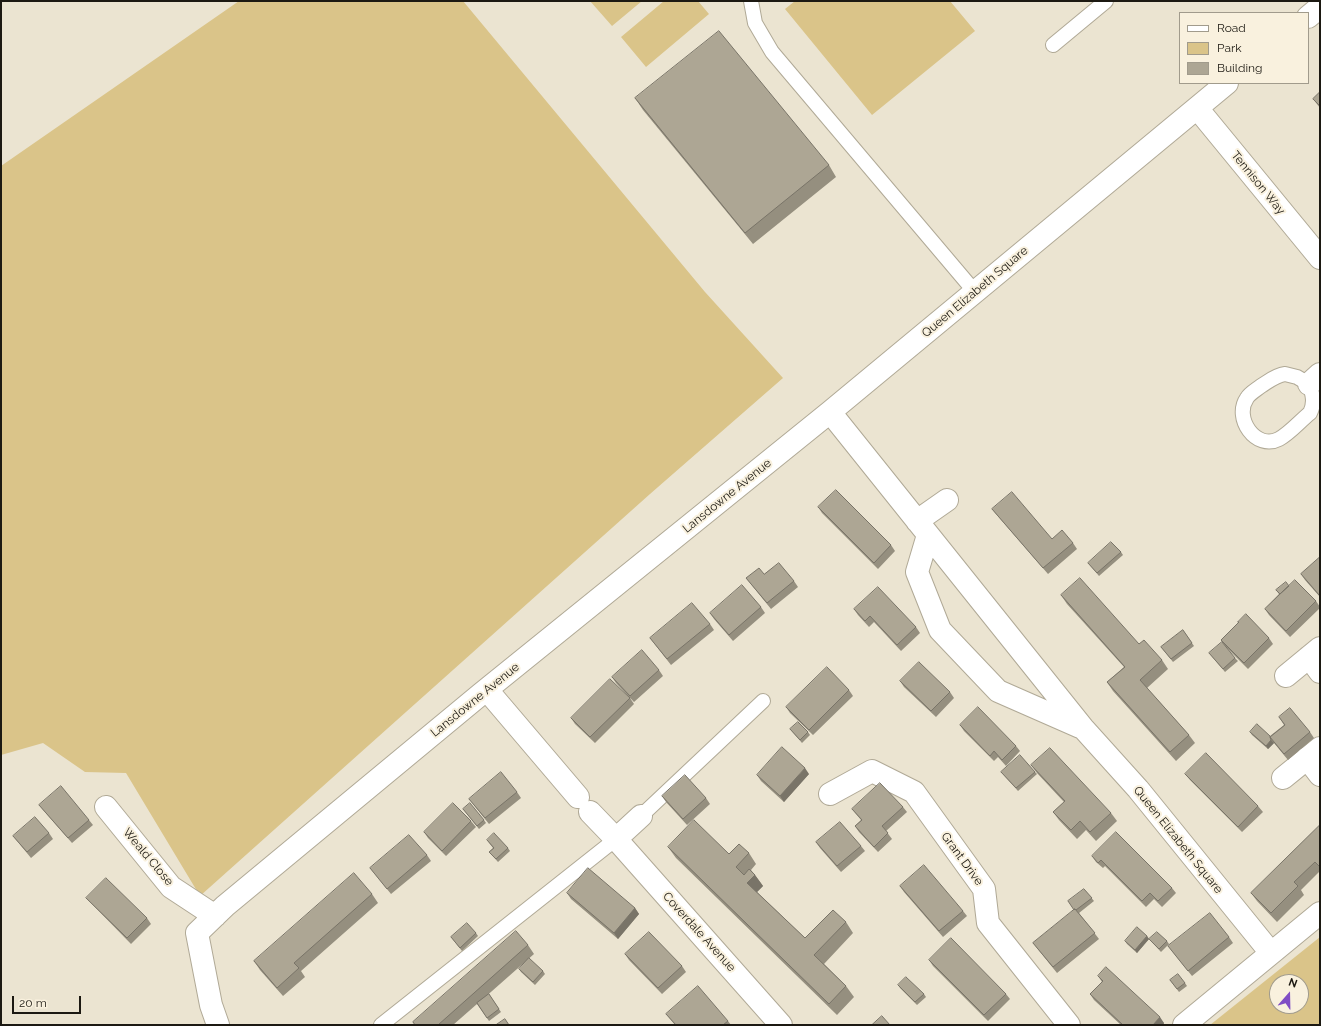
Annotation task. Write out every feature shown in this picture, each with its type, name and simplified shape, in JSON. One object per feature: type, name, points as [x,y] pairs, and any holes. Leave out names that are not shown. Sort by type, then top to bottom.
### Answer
[{"type":"street","points":[[1309,16],[1320,7]]},
{"type":"street","name":"Queen Elizabeth Square","points":[[1226,84],[830,412],[1083,728],[1138,789],[1271,953]]},
{"type":"street","name":"Tennison Way","points":[[1197,108],[1320,258]]},
{"type":"street","name":"Lansdowne Avenue","points":[[218,1025],[211,1005],[197,933],[238,896],[487,690],[830,412]]},
{"type":"street","points":[[923,528],[947,500]]},
{"type":"street","name":"Queen Elizabeth Square","points":[[923,528],[917,572],[940,630],[998,691],[1083,728]]},
{"type":"street","points":[[1286,676],[1316,659]]},
{"type":"street","name":"Coverdale Avenue","points":[[487,690],[584,804],[781,1025]]},
{"type":"street","points":[[1283,778],[1316,760]]},
{"type":"street","name":"Grant Drive","points":[[830,794],[872,771],[914,792],[984,889],[988,923],[1069,1025]]},
{"type":"street","name":"Weald Close","points":[[106,807],[171,887],[215,916]]},
{"type":"street","points":[[616,839],[641,816]]},
{"type":"street","points":[[1185,1025],[1320,914]]},
{"type":"lane","points":[[751,1],[755,23],[772,52],[975,292]]},
{"type":"lane","points":[[1053,45],[1106,1]]},
{"type":"lane","points":[[1286,374],[1315,379],[1312,408],[1310,413],[1289,432],[1280,439],[1268,441],[1255,437],[1250,433],[1245,423],[1243,411],[1246,399],[1252,393],[1272,378],[1280,375],[1286,374]]},
{"type":"lane","points":[[641,816],[763,701]]},
{"type":"lane","points":[[381,1025],[616,839]]},
{"type":"green space","points":[[239,1],[463,1],[705,292],[783,378],[650,494],[200,896],[126,773],[85,772],[43,743],[1,755],[1,166]]},
{"type":"green space","points":[[590,1],[642,1],[612,26]]},
{"type":"green space","points":[[664,1],[698,1],[709,14],[646,67],[621,37]]},
{"type":"green space","points":[[795,1],[950,1],[975,31],[872,115],[785,9]]},
{"type":"green space","points":[[1320,937],[1320,1025],[1210,1025],[1269,978],[1269,1014],[1309,1014],[1309,974],[1274,974]]},
{"type":"building","points":[[719,31],[829,165],[745,233],[635,98]]},
{"type":"building","points":[[1320,92],[1320,106],[1313,99]]},
{"type":"building","points":[[836,490],[891,545],[874,563],[818,507]]},
{"type":"building","points":[[1012,492],[1052,539],[1062,530],[1073,543],[1043,568],[992,509]]},
{"type":"building","points":[[1111,542],[1121,552],[1097,573],[1088,563]]},
{"type":"building","points":[[1320,557],[1320,596],[1301,574]]},
{"type":"building","points":[[779,563],[794,581],[767,603],[746,578],[759,568],[764,574]]},
{"type":"building","points":[[1080,578],[1139,644],[1144,640],[1162,660],[1140,680],[1189,735],[1170,752],[1107,682],[1125,667],[1061,595]]},
{"type":"building","points":[[1295,580],[1316,601],[1286,631],[1265,609]]},
{"type":"building","points":[[1286,582],[1289,586],[1280,594],[1276,590]]},
{"type":"building","points":[[742,585],[761,607],[729,635],[710,613]]},
{"type":"building","points":[[878,587],[916,627],[897,645],[870,616],[865,621],[854,609]]},
{"type":"building","points":[[692,603],[710,624],[667,659],[650,638]]},
{"type":"building","points":[[1246,614],[1269,638],[1244,663],[1221,640]]},
{"type":"building","points":[[1183,630],[1192,643],[1171,659],[1161,647]]},
{"type":"building","points":[[1222,642],[1235,658],[1223,669],[1209,653]]},
{"type":"building","points":[[642,650],[659,670],[630,696],[612,677]]},
{"type":"building","points":[[919,662],[950,692],[931,711],[900,681]]},
{"type":"building","points":[[827,667],[849,690],[809,730],[786,707]]},
{"type":"building","points":[[610,679],[630,698],[590,737],[571,718]]},
{"type":"building","points":[[978,707],[1016,746],[1002,760],[994,751],[990,756],[960,725]]},
{"type":"building","points":[[1290,708],[1310,732],[1284,754],[1270,737],[1285,725],[1279,717]]},
{"type":"building","points":[[798,722],[808,732],[800,740],[790,729]]},
{"type":"building","points":[[1257,724],[1270,736],[1271,740],[1266,746],[1250,732]]},
{"type":"building","points":[[782,747],[805,768],[780,796],[757,775]]},
{"type":"building","points":[[1050,748],[1111,813],[1090,832],[1080,821],[1071,830],[1053,812],[1065,801],[1031,765]]},
{"type":"building","points":[[1206,753],[1258,806],[1238,827],[1185,774]]},
{"type":"building","points":[[1020,755],[1035,772],[1016,788],[1001,772]]},
{"type":"building","points":[[501,772],[517,792],[485,818],[469,799]]},
{"type":"building","points":[[685,775],[706,798],[683,819],[662,796]]},
{"type":"building","points":[[880,783],[903,807],[882,826],[888,833],[874,847],[855,826],[862,820],[852,809]]},
{"type":"building","points":[[61,786],[89,820],[68,838],[39,805]]},
{"type":"building","points":[[453,803],[471,821],[442,851],[424,832]]},
{"type":"building","points":[[470,803],[484,820],[477,826],[463,809]]},
{"type":"building","points":[[35,817],[49,833],[27,852],[13,836]]},
{"type":"building","points":[[694,820],[729,854],[739,844],[749,853],[736,867],[744,875],[749,869],[755,875],[747,883],[805,938],[833,910],[846,922],[814,955],[846,986],[829,1004],[668,847]]},
{"type":"building","points":[[840,822],[861,846],[837,866],[816,842]]},
{"type":"building","points":[[1320,825],[1320,867],[1315,862],[1294,882],[1298,886],[1271,913],[1251,893]]},
{"type":"building","points":[[1116,832],[1172,888],[1158,901],[1150,893],[1142,901],[1101,860],[1098,863],[1092,856]]},
{"type":"building","points":[[494,833],[508,848],[496,859],[489,852],[494,848],[487,840]]},
{"type":"building","points":[[409,835],[427,855],[387,889],[370,868]]},
{"type":"building","points":[[924,865],[963,911],[939,931],[900,886]]},
{"type":"building","points":[[588,868],[635,908],[614,933],[567,893]]},
{"type":"building","points":[[354,873],[372,894],[294,963],[299,968],[277,988],[254,961]]},
{"type":"building","points":[[106,878],[147,918],[127,938],[86,898]]},
{"type":"building","points":[[1084,889],[1092,898],[1074,910],[1068,901]]},
{"type":"building","points":[[1075,909],[1095,933],[1053,967],[1033,943]]},
{"type":"building","points":[[1210,913],[1229,937],[1188,971],[1168,946]]},
{"type":"building","points":[[467,923],[476,933],[460,948],[451,937]]},
{"type":"building","points":[[1137,927],[1147,936],[1135,950],[1125,941]]},
{"type":"building","points":[[516,931],[528,945],[438,1025],[415,1025],[413,1022]]},
{"type":"building","points":[[649,932],[682,966],[658,988],[625,954]]},
{"type":"building","points":[[1157,932],[1167,941],[1159,949],[1149,939]]},
{"type":"building","points":[[951,938],[1006,994],[984,1015],[929,960]]},
{"type":"building","points":[[529,958],[543,971],[533,982],[519,969]]},
{"type":"building","points":[[1106,967],[1160,1017],[1153,1025],[1123,1025],[1090,994],[1103,981],[1098,976]]},
{"type":"building","points":[[1178,974],[1185,983],[1177,989],[1170,980]]},
{"type":"building","points":[[906,977],[924,994],[915,1002],[898,985]]},
{"type":"building","points":[[698,986],[728,1021],[723,1025],[676,1025],[666,1014]]},
{"type":"building","points":[[489,994],[499,1009],[487,1018],[477,1003]]},
{"type":"building","points":[[882,1016],[890,1025],[872,1025]]},
{"type":"building","points":[[505,1019],[509,1025],[496,1025]]}]
